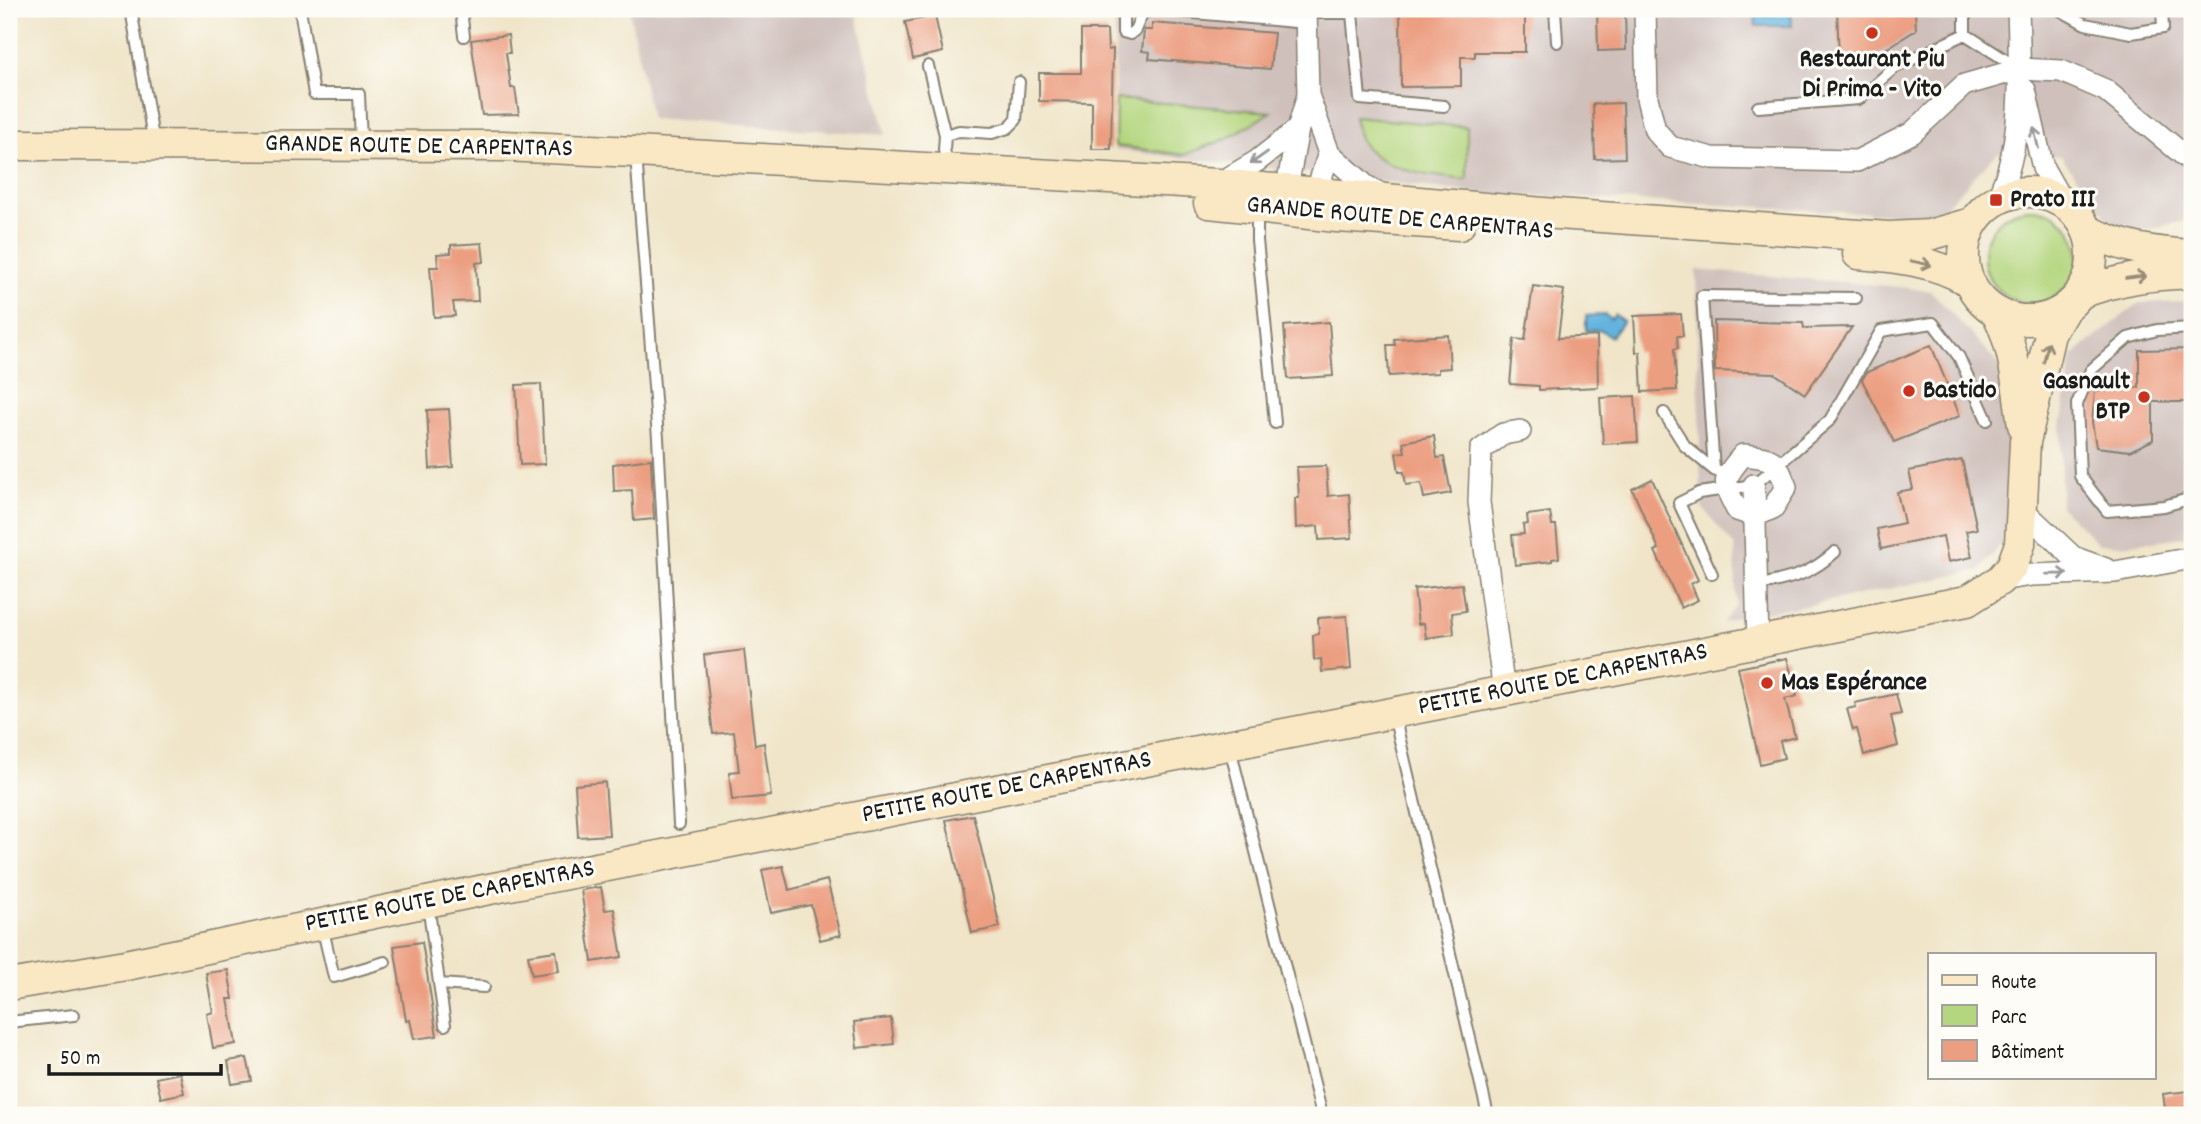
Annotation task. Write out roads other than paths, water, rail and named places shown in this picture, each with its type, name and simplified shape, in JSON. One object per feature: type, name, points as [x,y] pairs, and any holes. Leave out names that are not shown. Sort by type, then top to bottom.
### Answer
[{"type":"main road","name":"GRANDE ROUTE DE CARPENTRAS","points":[[9,145],[503,146],[948,169],[1222,194],[1257,208],[1336,217],[1892,257],[1954,272],[1968,281],[1980,299],[1997,313]]},
{"type":"main road","name":"GRANDE ROUTE DE CARPENTRAS","points":[[828,163],[1222,194],[1391,199],[1544,213],[1889,237],[1929,235],[1972,223],[1982,210],[1996,200]]},
{"type":"main road","points":[[1996,200],[2017,192],[2040,192],[2061,200],[2076,213],[2087,230],[2093,251],[2090,273],[2073,301]]},
{"type":"main road","points":[[1968,281],[1964,261],[1965,242],[1972,223]]},
{"type":"main road","points":[[2087,230],[2108,241],[2155,253],[2192,255]]},
{"type":"main road","points":[[1997,313],[2019,320],[2042,319],[2116,280],[2192,273]]},
{"type":"main road","name":"PETITE ROUTE DE CARPENTRAS","points":[[9,985],[126,965],[427,901],[1968,601],[2000,580],[2012,566],[2020,544],[2025,442],[2050,334],[2073,301]]},
{"type":"main road","name":"PETITE ROUTE DE CARPENTRAS","points":[[1997,313],[2007,333],[2012,352],[2025,442]]},
{"type":"street","points":[[1645,9],[1647,98],[1655,130],[1670,147],[1712,158],[1857,160],[1912,132],[1964,85],[2020,69],[2061,71],[2105,90],[2192,162]]},
{"type":"street","points":[[1996,200],[2005,183],[2014,146],[2020,69],[2018,9]]},
{"type":"street","points":[[1306,15],[1308,95],[1298,129],[1288,182],[1336,217]]},
{"type":"street","points":[[2020,69],[2043,168],[2061,200]]},
{"type":"street","points":[[1308,95],[1329,153],[1366,187],[1391,199]]},
{"type":"street","points":[[1222,194],[1257,161],[1298,129]]},
{"type":"street","points":[[1304,196],[1329,153]]},
{"type":"street","points":[[1504,692],[1479,502],[1481,450],[1503,434],[1520,431]]},
{"type":"street","points":[[1744,455],[1766,457],[1777,465],[1786,487],[1773,508],[1755,516],[1737,510],[1722,478],[1744,455]]},
{"type":"street","points":[[1754,485],[1758,643]]},
{"type":"street","name":"PETITE ROUTE DE CARPENTRAS","points":[[2022,509],[2073,557],[2115,572]]},
{"type":"street","name":"PETITE ROUTE DE CARPENTRAS","points":[[2000,580],[2032,575],[2115,572],[2192,558]]},
{"type":"lane","points":[[131,9],[154,145]]},
{"type":"lane","points":[[300,9],[314,94],[359,94],[361,145]]},
{"type":"lane","points":[[461,9],[464,36]]},
{"type":"lane","points":[[1123,9],[1123,32],[1130,34],[1135,30],[1142,14],[1150,9],[1306,15],[1352,11],[1360,99],[1444,106]]},
{"type":"lane","points":[[1555,9],[1557,43]]},
{"type":"lane","points":[[1965,9],[1965,34]]},
{"type":"lane","points":[[2058,9],[2085,24],[2132,33],[2162,28],[2162,9]]},
{"type":"lane","points":[[1965,34],[2020,69]]},
{"type":"lane","points":[[1758,107],[1859,99],[1894,68],[1965,34]]},
{"type":"lane","points":[[928,66],[945,135],[944,150],[948,169]]},
{"type":"lane","points":[[945,135],[959,131],[992,133],[1008,128],[1016,120],[1019,82]]},
{"type":"lane","points":[[635,152],[658,438],[679,824]]},
{"type":"lane","points":[[1257,208],[1257,240],[1275,423]]},
{"type":"lane","points":[[1722,478],[1702,296],[1856,298]]},
{"type":"lane","points":[[1664,413],[1685,446],[1722,478],[1754,485],[1830,420],[1881,331],[1933,323],[1959,357],[1987,420]]},
{"type":"lane","points":[[2192,328],[2157,330],[2128,338],[2091,370],[2077,404],[2080,476],[2107,511],[2164,506],[2192,498]]},
{"type":"lane","points":[[1712,573],[1679,503],[1699,494],[1722,478]]},
{"type":"lane","points":[[1757,586],[1790,579],[1817,568],[1835,552]]},
{"type":"lane","points":[[1393,712],[1488,1115]]},
{"type":"lane","points":[[1229,744],[1322,1115]]},
{"type":"lane","points":[[427,901],[445,1025]]},
{"type":"lane","points":[[322,923],[334,976],[385,962]]},
{"type":"lane","points":[[439,984],[484,987]]},
{"type":"lane","points":[[9,1022],[74,1015]]},
{"type":"water","points":[[1755,9],[1791,9],[1792,26],[1756,26]]},
{"type":"water","points":[[1605,315],[1611,319],[1615,315],[1623,321],[1611,337],[1601,330],[1586,331],[1586,316]]},
{"type":"place","name":"Restaurant Piu Di Prima - Vito","points":[[1872,33]]},
{"type":"place","name":"Prato III","points":[[1996,200]]},
{"type":"place","name":"Bastido","points":[[1909,391]]},
{"type":"place","name":"Gasnault BTP","points":[[2144,397]]},
{"type":"place","name":"Mas Espérance","points":[[1767,683]]}]
